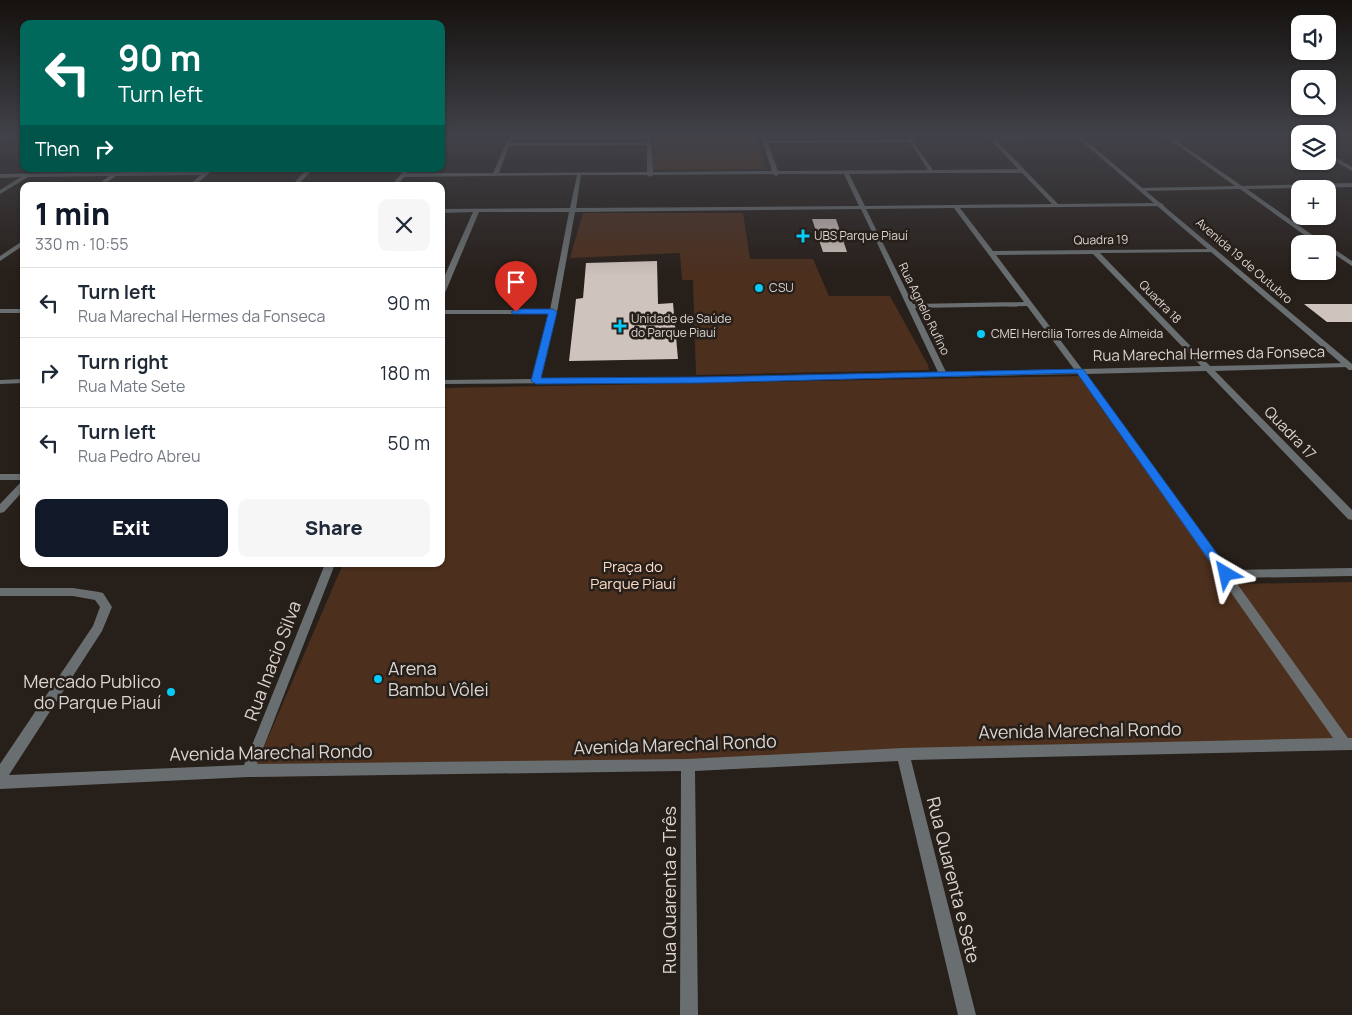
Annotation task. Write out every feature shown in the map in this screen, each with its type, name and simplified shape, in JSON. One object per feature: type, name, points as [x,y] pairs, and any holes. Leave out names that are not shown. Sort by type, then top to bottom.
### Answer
[{"type":"street","points":[[0,192],[17,181]]},
{"type":"street","points":[[536,381],[553,312],[578,181]]},
{"type":"street","name":"Rua Agnelo Rufino","points":[[850,181],[943,374]]},
{"type":"street","points":[[1033,181],[1057,206]]},
{"type":"street","name":"Avenida 19 de Outubro","points":[[1133,181],[1350,366]]},
{"type":"street","points":[[1232,181],[1309,235]]},
{"type":"street","points":[[1143,190],[1352,185]]},
{"type":"street","points":[[445,211],[1161,205]]},
{"type":"street","points":[[956,207],[1080,371],[1348,744]]},
{"type":"street","points":[[445,285],[476,212]]},
{"type":"street","points":[[2,256],[20,245]]},
{"type":"street","name":"Quadra 19","points":[[990,254],[1213,250]]},
{"type":"street","name":"Quadra 18","points":[[1095,252],[1209,368]]},
{"type":"street","points":[[1336,253],[1352,264]]},
{"type":"street","points":[[910,306],[1029,304]]},
{"type":"street","points":[[0,311],[20,311]]},
{"type":"street","points":[[445,312],[553,312]]},
{"type":"street","name":"Rua Marechal Hermes da Fonseca","points":[[445,382],[701,380],[1350,366]]},
{"type":"street","name":"Quadra 17","points":[[1209,368],[1352,516]]},
{"type":"street","points":[[0,382],[20,382]]},
{"type":"street","points":[[0,477],[20,477]]},
{"type":"street","points":[[0,510],[20,488]]},
{"type":"street","name":"Rua Inacio Silva","points":[[248,771],[329,567]]},
{"type":"street","points":[[1226,574],[1352,572]]},
{"type":"street","points":[[0,592],[73,592],[99,596],[106,607],[98,628],[0,776]]},
{"type":"street","name":"Avenida Marechal Rondo","points":[[0,782],[248,771],[688,765],[903,754],[1348,744]]},
{"type":"street","name":"Rua Quarenta e Sete","points":[[903,754],[967,1015]]},
{"type":"street","name":"Rua Quarenta e Três","points":[[688,765],[689,1015]]},
{"type":"green space","name":"CSU","points":[[583,213],[743,213],[750,259],[813,259],[829,296],[890,296],[929,370],[696,375],[693,280],[682,280],[680,253],[570,258]]},
{"type":"green space","name":"Praça do Parque Piauí","points":[[1085,376],[1233,584],[1352,582],[1352,748],[251,777],[342,567],[445,567],[445,388]]},
{"type":"building","points":[[812,219],[836,219],[847,252],[823,252]]},
{"type":"building","name":"Unidade de Saúde do Parque Piauí","points":[[657,261],[658,304],[673,303],[678,359],[569,361],[576,299],[583,298],[586,263]]},
{"type":"building","points":[[1304,304],[1352,304],[1352,322],[1327,322]]},
{"type":"place","name":"UBS Parque Piauí","points":[[803,236]]},
{"type":"place","name":"CSU","points":[[759,288]]},
{"type":"place","name":"Unidade de Saúde do Parque Piauí","points":[[620,326]]},
{"type":"place","name":"CMEI Hercilia Torres de Almeida","points":[[981,334]]},
{"type":"place","name":"Arena Bambu Vôlei","points":[[378,679]]},
{"type":"place","name":"Mercado Publico do Parque Piauí","points":[[171,692]]},
{"type":"route","points":[[516,312],[553,312],[536,381],[701,380],[1080,371],[1226,574]]}]
